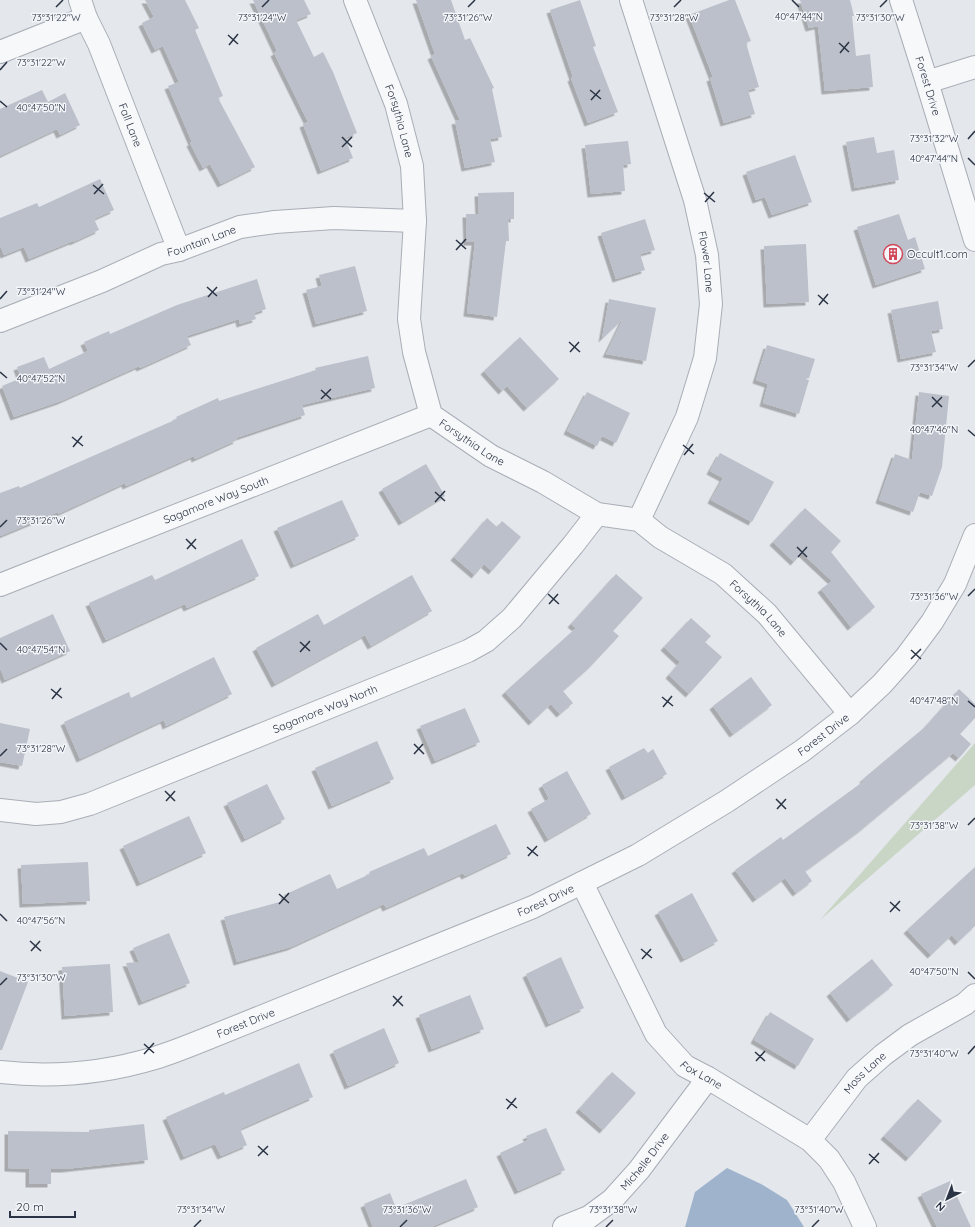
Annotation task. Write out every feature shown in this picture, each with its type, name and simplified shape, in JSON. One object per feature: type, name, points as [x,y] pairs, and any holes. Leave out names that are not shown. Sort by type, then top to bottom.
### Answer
[{"type":"street","name":"Forsythia Lane","points":[[355,0],[396,104],[412,166],[415,221],[409,319],[414,352],[431,415],[491,456],[543,482],[597,514],[639,520],[660,537],[723,574],[762,609],[850,714]]},
{"type":"street","name":"Flower Lane","points":[[631,0],[695,200],[707,255],[710,304],[705,358],[687,417],[639,520]]},
{"type":"street","name":"Forest Drive","points":[[901,0],[928,82],[975,240]]},
{"type":"street","points":[[0,52],[83,9]]},
{"type":"street","name":"Fall Lane","points":[[83,9],[99,44],[179,250]]},
{"type":"street","points":[[928,82],[975,66]]},
{"type":"street","name":"Fountain Lane","points":[[0,321],[102,280],[161,254],[179,250],[240,227],[274,222],[334,218],[415,221]]},
{"type":"street","name":"Sagamore Way South","points":[[0,586],[431,415]]},
{"type":"street","name":"Sagamore Way North","points":[[0,810],[36,814],[61,812],[90,804],[468,651],[486,641],[512,618],[597,514]]},
{"type":"street","name":"Forest Drive","points":[[0,1072],[55,1075],[103,1070],[155,1058],[201,1041],[533,907],[638,855],[727,801],[802,751],[850,714],[906,657],[932,622],[955,584],[975,535]]},
{"type":"street","name":"Fox Lane","points":[[582,882],[656,1034],[685,1066],[708,1078],[810,1140],[829,1159],[844,1182],[865,1227]]},
{"type":"street","name":"Moss Lane","points":[[810,1140],[857,1078],[883,1055],[910,1035],[965,1004],[975,995]]},
{"type":"street","name":"Michelle Drive","points":[[564,1227],[589,1216],[612,1200],[639,1170],[708,1078]]},
{"type":"green space","points":[[975,743],[975,785],[820,920]]},
{"type":"water","points":[[727,1168],[761,1184],[787,1200],[804,1227],[685,1227],[695,1192]]},
{"type":"building","points":[[145,0],[185,0],[199,28],[195,30],[223,96],[218,98],[255,167],[221,184],[210,164],[203,168],[190,143],[192,142],[168,86],[179,82],[163,46],[155,50],[142,23],[154,17]]},
{"type":"building","points":[[253,0],[304,0],[311,14],[296,20],[314,57],[323,52],[333,72],[357,133],[345,138],[353,158],[321,171],[303,124],[308,122],[274,53],[277,51]]},
{"type":"building","points":[[416,0],[451,0],[465,40],[470,38],[494,88],[492,89],[502,137],[490,139],[495,162],[465,168],[455,121],[460,120],[431,56],[435,54]]},
{"type":"building","points":[[580,0],[596,46],[593,47],[618,112],[588,123],[571,78],[573,77],[550,10]]},
{"type":"building","points":[[729,0],[735,0],[751,41],[746,43],[759,87],[748,90],[755,114],[724,123],[710,78],[713,77],[689,15]]},
{"type":"building","points":[[800,0],[850,0],[854,16],[852,16],[856,56],[870,54],[873,87],[825,91],[818,26],[809,28]]},
{"type":"building","points":[[42,90],[48,102],[65,93],[80,125],[60,135],[57,129],[0,156],[0,109]]},
{"type":"building","points":[[874,137],[877,153],[894,150],[899,180],[855,188],[846,142]]},
{"type":"building","points":[[628,141],[631,164],[623,165],[625,191],[591,194],[585,145]]},
{"type":"building","points":[[795,155],[812,202],[772,215],[765,197],[756,200],[746,172]]},
{"type":"building","points":[[100,179],[114,210],[94,219],[99,230],[29,259],[24,247],[4,255],[0,245],[0,218],[37,203],[39,207]]},
{"type":"building","points":[[514,192],[514,219],[508,219],[509,241],[506,241],[497,317],[467,313],[475,242],[467,242],[466,214],[479,214],[478,193]]},
{"type":"building","name":"Occult1.com","points":[[899,214],[908,240],[915,237],[925,269],[876,285],[857,227]]},
{"type":"building","points":[[645,219],[655,250],[640,254],[645,270],[616,279],[601,233]]},
{"type":"building","points":[[806,244],[809,302],[767,304],[764,246]]},
{"type":"building","points":[[355,266],[367,311],[316,324],[306,290],[322,286],[319,275]]},
{"type":"building","points":[[257,279],[266,309],[254,313],[256,319],[240,324],[239,319],[187,336],[191,345],[140,368],[139,366],[61,401],[14,417],[2,386],[21,378],[17,367],[44,357],[49,369],[88,351],[84,342],[109,331],[110,334],[177,305]]},
{"type":"building","points":[[609,299],[656,308],[646,361],[606,354],[623,319],[602,339]]},
{"type":"building","points":[[938,301],[943,329],[931,331],[936,352],[901,359],[891,310]]},
{"type":"building","points":[[520,337],[559,379],[527,408],[507,386],[502,391],[484,371]]},
{"type":"building","points":[[767,345],[815,359],[809,378],[804,379],[809,380],[799,414],[763,403],[768,384],[756,380]]},
{"type":"building","points":[[368,356],[375,388],[302,405],[305,415],[236,438],[237,440],[195,459],[194,456],[126,486],[125,483],[58,514],[58,512],[0,536],[0,493],[19,486],[20,488],[177,419],[176,417],[218,398],[219,401],[316,370],[315,368]]},
{"type":"building","points":[[587,392],[630,413],[616,443],[602,436],[597,446],[567,431]]},
{"type":"building","points":[[919,392],[949,396],[942,467],[932,496],[920,492],[913,512],[879,500],[895,454],[912,460]]},
{"type":"building","points":[[720,453],[774,482],[752,522],[711,500],[723,478],[710,471]]},
{"type":"building","points":[[426,464],[445,496],[402,522],[382,489]]},
{"type":"building","points":[[342,500],[359,536],[294,565],[277,528]]},
{"type":"building","points":[[805,508],[841,541],[831,552],[875,607],[851,627],[821,589],[832,581],[802,553],[794,562],[773,542]]},
{"type":"building","points":[[487,518],[497,527],[502,521],[521,537],[492,571],[484,564],[475,575],[454,557]]},
{"type":"building","points":[[242,539],[259,576],[187,608],[185,604],[106,640],[89,603],[152,575],[155,580]]},
{"type":"building","points":[[616,574],[643,598],[613,631],[619,636],[590,667],[563,691],[573,703],[560,714],[551,704],[532,722],[505,692],[576,628],[571,624]]},
{"type":"building","points":[[412,575],[432,611],[371,646],[365,635],[275,684],[256,648],[318,614],[324,625]]},
{"type":"building","points":[[53,614],[70,651],[5,680],[0,668],[0,638]]},
{"type":"building","points":[[691,618],[711,636],[705,642],[722,657],[689,694],[669,675],[680,662],[664,647]]},
{"type":"building","points":[[214,657],[232,694],[166,726],[164,720],[80,759],[64,722],[129,692],[131,698]]},
{"type":"building","points":[[751,677],[772,705],[733,734],[713,706]]},
{"type":"building","points":[[959,689],[975,704],[975,718],[960,734],[971,744],[959,758],[953,753],[862,829],[805,871],[812,881],[796,893],[785,878],[756,899],[735,870],[781,837],[783,840],[864,781],[863,779],[925,727]]},
{"type":"building","points":[[465,708],[480,742],[435,761],[420,726]]},
{"type":"building","points":[[0,723],[30,729],[22,766],[0,762]]},
{"type":"building","points":[[377,741],[394,779],[332,806],[315,768]]},
{"type":"building","points":[[644,748],[648,753],[653,749],[667,774],[625,797],[609,767]]},
{"type":"building","points":[[567,771],[591,814],[548,839],[531,809],[549,799],[542,785]]},
{"type":"building","points":[[267,784],[285,819],[245,839],[227,803]]},
{"type":"building","points":[[189,816],[206,853],[140,883],[123,846]]},
{"type":"building","points":[[496,824],[511,854],[465,876],[463,873],[386,908],[384,904],[291,947],[237,962],[224,917],[287,900],[284,895],[330,874],[337,889],[370,874],[369,872],[424,848],[428,856]]},
{"type":"building","points":[[88,862],[90,901],[23,904],[21,865]]},
{"type":"building","points":[[975,867],[975,926],[958,942],[952,935],[931,955],[907,930]]},
{"type":"building","points":[[692,893],[718,941],[684,959],[658,912]]},
{"type":"building","points":[[169,933],[190,983],[142,1002],[126,963],[139,962],[133,948]]},
{"type":"building","points":[[561,957],[584,1008],[549,1024],[526,974]]},
{"type":"building","points":[[872,959],[893,985],[850,1019],[830,993]]},
{"type":"building","points":[[110,964],[113,1012],[65,1016],[62,967]]},
{"type":"building","points":[[0,971],[28,982],[2,1050],[0,1050]]},
{"type":"building","points":[[470,995],[484,1029],[432,1049],[419,1015]]},
{"type":"building","points":[[770,1012],[814,1039],[798,1066],[754,1040]]},
{"type":"building","points":[[384,1028],[399,1063],[348,1086],[333,1051]]},
{"type":"building","points":[[299,1063],[313,1097],[240,1129],[247,1145],[221,1156],[215,1144],[184,1157],[166,1117],[224,1092],[225,1095]]},
{"type":"building","points":[[612,1072],[636,1093],[603,1130],[579,1109]]},
{"type":"building","points":[[918,1099],[942,1121],[909,1158],[884,1136]]},
{"type":"building","points":[[144,1124],[148,1160],[65,1169],[51,1169],[51,1184],[29,1184],[29,1169],[8,1168],[8,1131],[89,1132],[89,1130]]},
{"type":"building","points":[[546,1128],[565,1170],[518,1191],[500,1153],[528,1140],[526,1136]]},
{"type":"building","points":[[466,1179],[478,1207],[431,1227],[373,1227],[364,1204],[390,1193],[396,1208]]},
{"type":"building","points":[[950,1181],[971,1227],[937,1227],[921,1194]]},
{"type":"place","name":"Occult1.com","points":[[893,254]]}]
